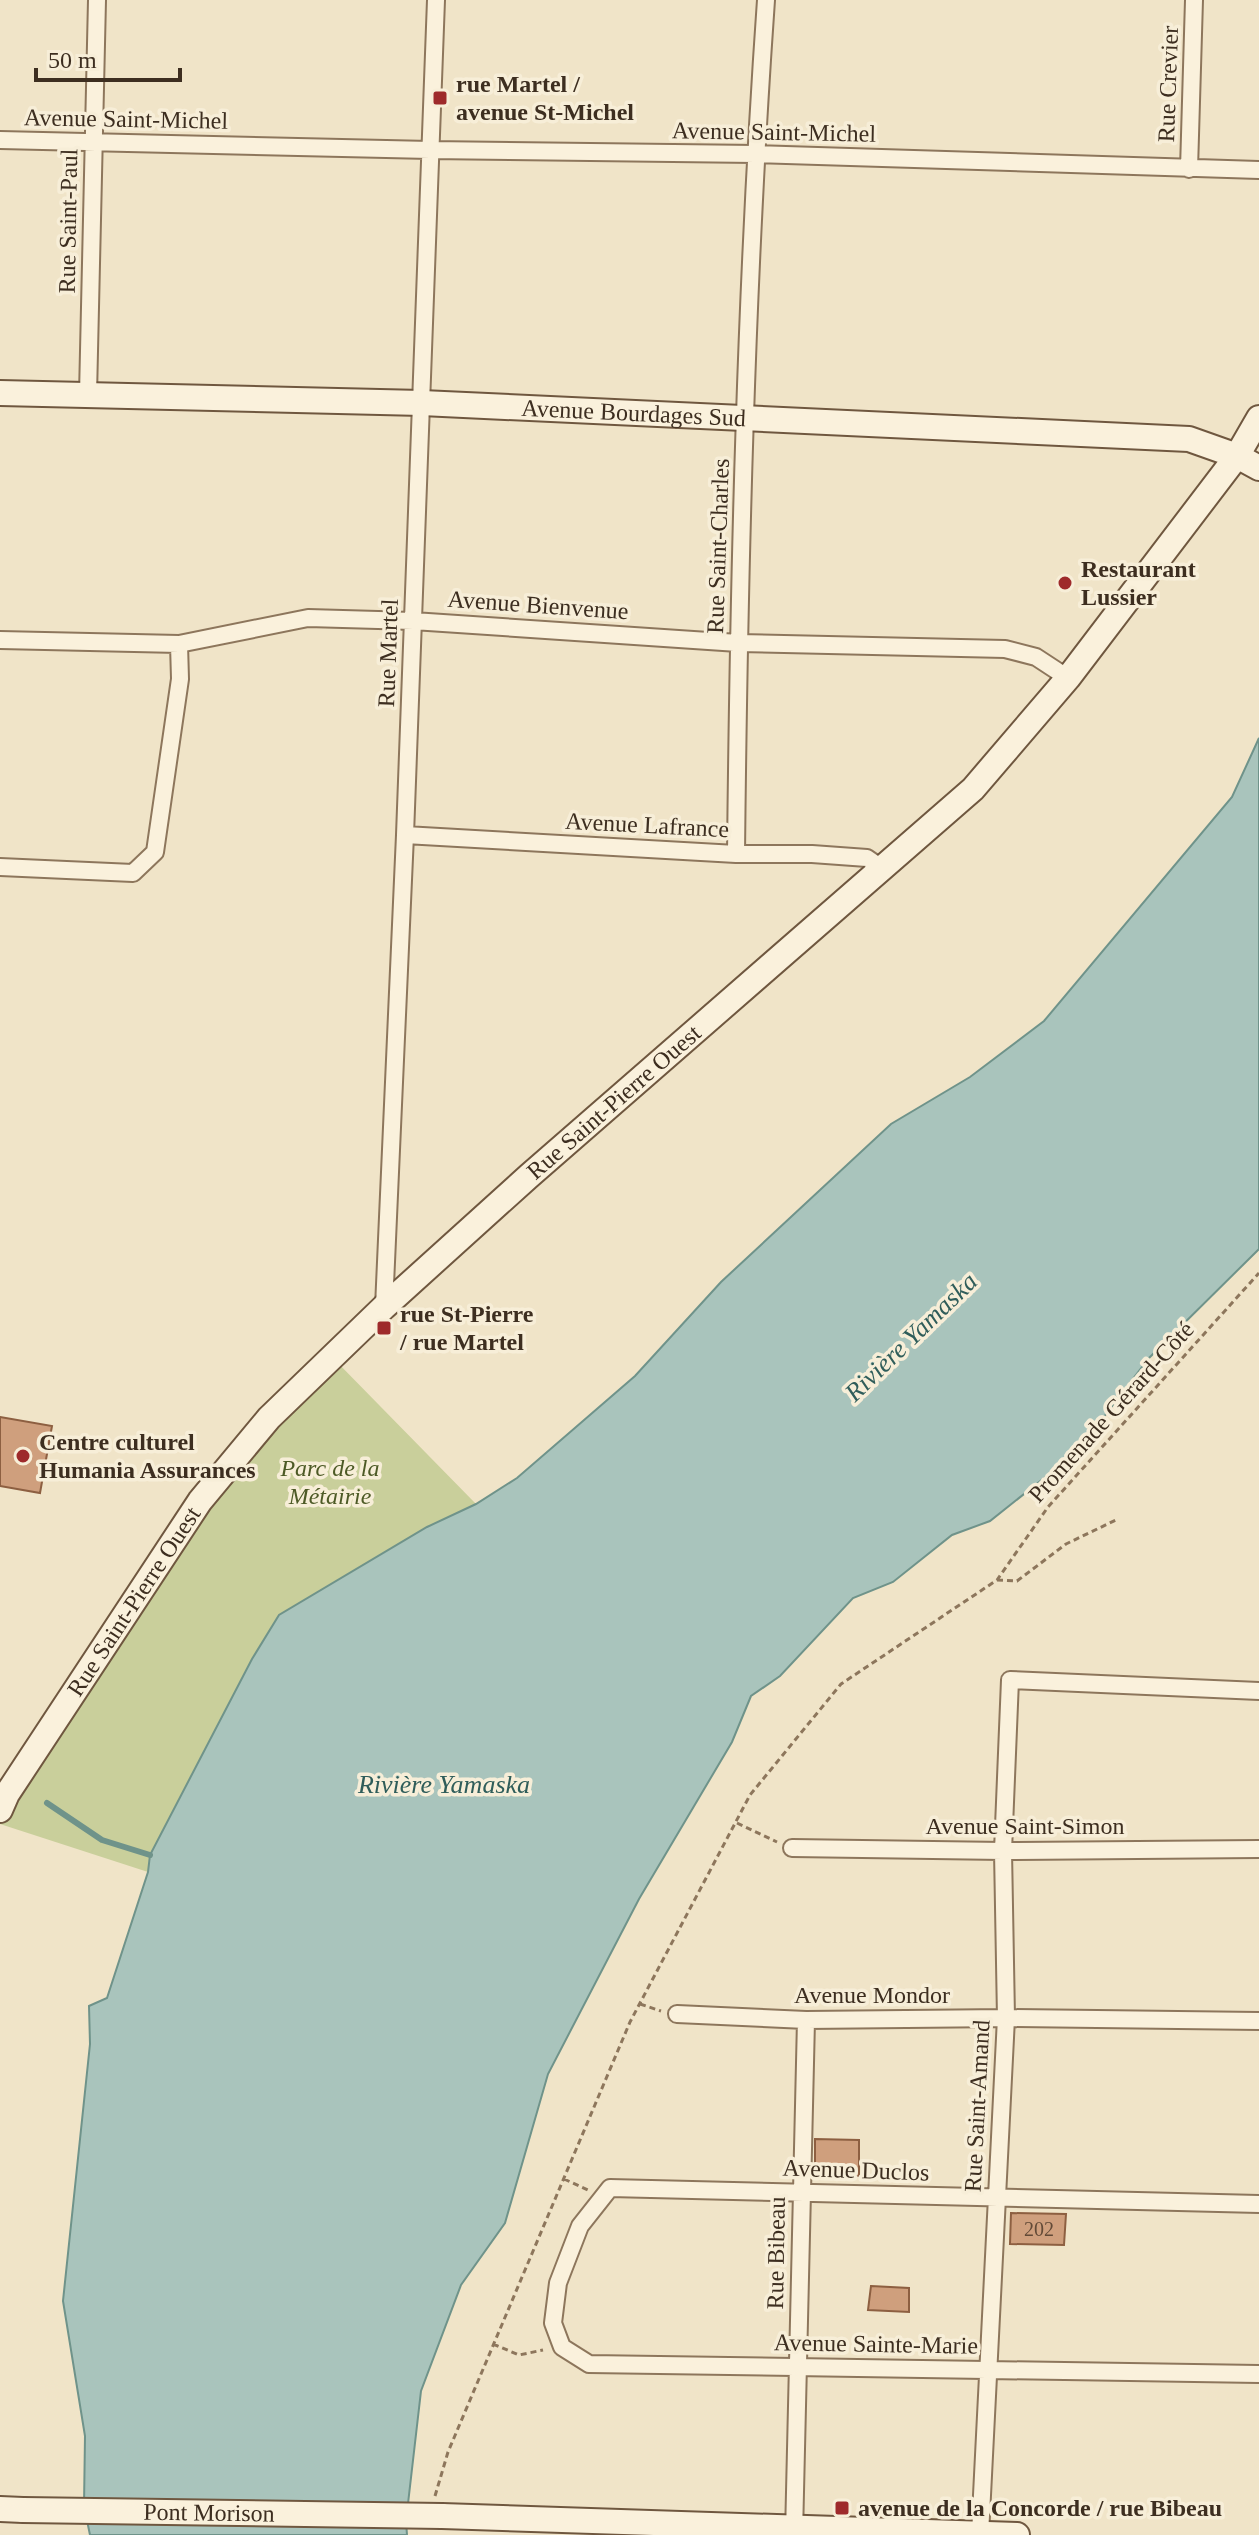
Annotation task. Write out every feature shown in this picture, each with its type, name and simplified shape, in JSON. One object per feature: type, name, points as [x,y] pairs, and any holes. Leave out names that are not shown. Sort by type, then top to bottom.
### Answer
[{"type":"street","name":"Rue Saint-Paul","points":[[88,395],[97,0]]},
{"type":"street","name":"Rue Martel","points":[[384,1307],[436,0]]},
{"type":"street","name":"Rue Saint-Charles","points":[[736,854],[738,643],[755,154],[766,0]]},
{"type":"street","name":"Rue Crevier","points":[[1189,169],[1194,0]]},
{"type":"street","name":"Avenue Saint-Michel","points":[[0,140],[755,154],[1259,170]]},
{"type":"street","name":"Avenue Bourdages Sud","points":[[0,393],[422,403],[1189,439],[1237,456],[1259,468]]},
{"type":"street","name":"Rue Saint-Pierre Ouest","points":[[0,1810],[7,1794],[200,1501],[269,1418],[384,1307],[529,1176],[973,789],[1068,678],[1237,456],[1259,418]]},
{"type":"street","name":"Avenue Bienvenue","points":[[0,640],[179,644],[308,618],[413,621],[738,643],[1005,649],[1036,657],[1068,678]]},
{"type":"street","points":[[0,867],[133,873],[155,852],[180,679],[179,644]]},
{"type":"street","name":"Avenue Lafrance","points":[[405,835],[736,854],[812,854],[867,858],[883,869]]},
{"type":"street","name":"Rue Saint-Amand","points":[[980,2534],[1006,2018],[1003,1851],[1010,1680],[1259,1691]]},
{"type":"street","name":"Avenue Saint-Simon","points":[[792,1848],[1003,1851],[1259,1849]]},
{"type":"street","name":"Avenue Mondor","points":[[677,2014],[806,2020],[1006,2018],[1259,2021]]},
{"type":"street","name":"Rue Bibeau","points":[[794,2531],[806,2020]]},
{"type":"street","name":"Avenue Duclos","points":[[562,2347],[553,2323],[558,2283],[580,2226],[610,2188],[1259,2204]]},
{"type":"street","name":"Avenue Sainte-Marie","points":[[562,2347],[589,2364],[1259,2374]]},
{"type":"street","name":"Pont Morison","points":[[11,2509],[442,2516],[794,2531],[1017,2535]]},
{"type":"path","name":"Promenade Gérard-Côté","points":[[1118,1519],[1066,1544],[1017,1581],[997,1580],[1048,1507],[1259,1273]]},
{"type":"path","points":[[736,1822],[768,1838]]},
{"type":"path","points":[[640,2004],[658,2011]]},
{"type":"path","points":[[564,2179],[586,2188]]},
{"type":"path","points":[[493,2344],[519,2355],[562,2347]]},
{"type":"green space","name":"Parc de la Métairie","points":[[332,1357],[476,1504],[427,1527],[279,1615],[148,1872],[0,1824],[0,1810],[142,1588]]},
{"type":"water","name":"Rivière Yamaska","points":[[1259,738],[1259,1249],[1149,1358],[1077,1452],[990,1521],[952,1535],[893,1582],[853,1598],[780,1676],[751,1696],[732,1742],[639,1899],[548,2074],[505,2223],[461,2285],[421,2391],[407,2535],[90,2535],[84,2506],[85,2436],[63,2301],[90,2044],[89,2006],[107,1998],[148,1872],[150,1855],[252,1659],[279,1615],[427,1527],[476,1504],[517,1478],[635,1376],[721,1282],[891,1124],[970,1077],[1044,1021],[1232,797]]},
{"type":"building","name":"Centre culturel Humania Assurances","points":[[0,1417],[52,1426],[40,1493],[0,1486]]},
{"type":"building","points":[[815,2139],[859,2140],[859,2176],[815,2176]]},
{"type":"building","points":[[1011,2213],[1066,2214],[1064,2245],[1010,2244]]},
{"type":"building","points":[[871,2286],[909,2288],[909,2312],[868,2310]]},
{"type":"waterway","points":[[47,1803],[102,1840],[150,1855]]},
{"type":"place","name":"rue Martel / avenue St-Michel","points":[[440,98]]},
{"type":"place","name":"Restaurant Lussier","points":[[1065,583]]},
{"type":"place","name":"rue St-Pierre / rue Martel","points":[[384,1328]]},
{"type":"place","name":"Centre culturel Humania Assurances","points":[[23,1456]]},
{"type":"place","name":"avenue de la Concorde / rue Bibeau","points":[[842,2508]]}]
